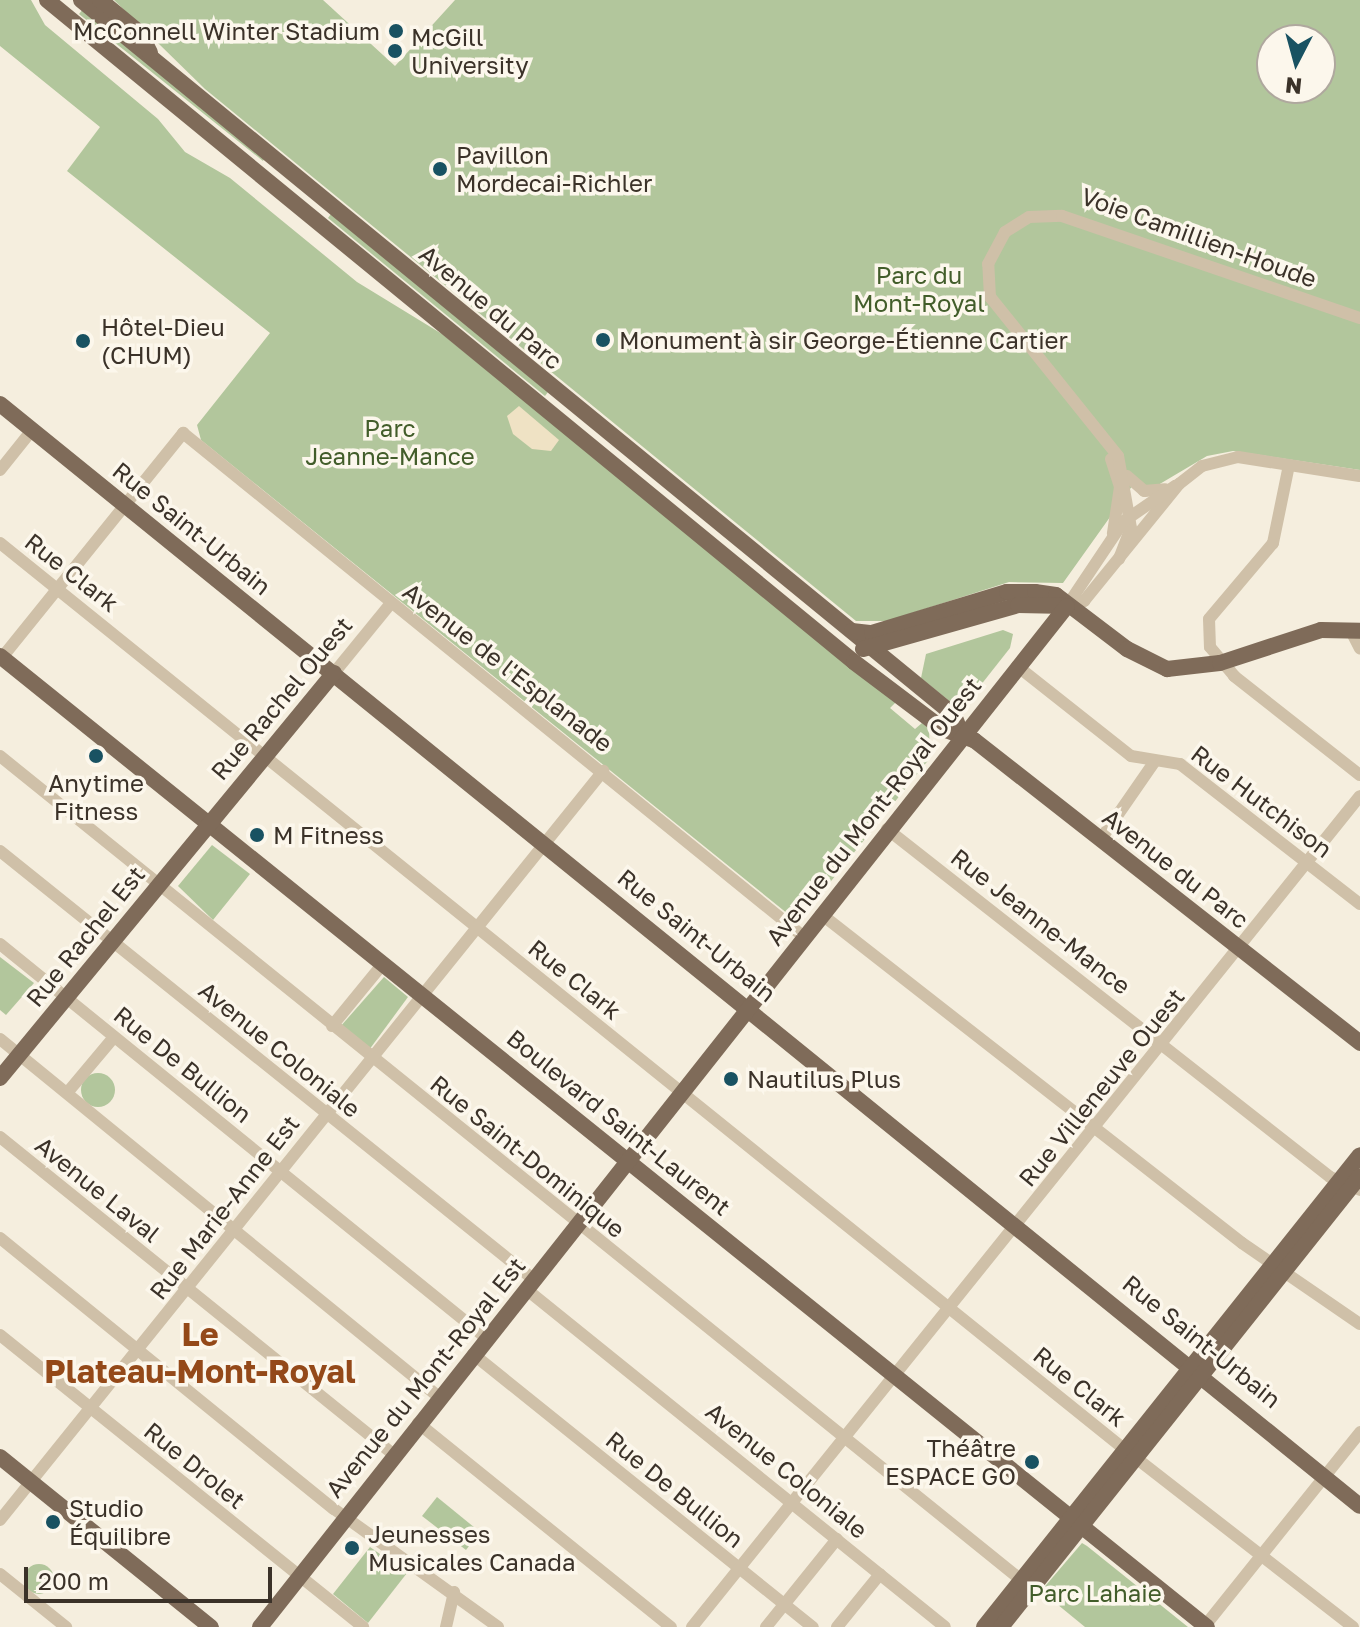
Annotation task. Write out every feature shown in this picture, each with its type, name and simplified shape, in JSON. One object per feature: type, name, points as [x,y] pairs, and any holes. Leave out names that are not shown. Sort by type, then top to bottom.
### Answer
[{"type":"main road","name":"Avenue du Parc","points":[[47,0],[65,6],[758,579],[854,662],[943,729],[961,733],[1360,1043]]},
{"type":"main road","name":"Avenue du Parc","points":[[81,0],[954,715],[961,733]]},
{"type":"main road","points":[[100,0],[140,33],[152,58]]},
{"type":"main road","name":"Rue Saint-Urbain","points":[[0,404],[1020,1223],[1360,1506]]},
{"type":"main road","name":"Avenue du Parc","points":[[758,579],[846,643],[872,650]]},
{"type":"main road","points":[[846,629],[872,633],[1007,592],[1048,593],[1153,664],[1174,669],[1220,663],[1321,630],[1355,630]]},
{"type":"main road","points":[[872,650],[1018,605],[1067,606]]},
{"type":"main road","name":"Avenue du Mont-Royal Ouest","points":[[629,1159],[961,733],[1067,606]]},
{"type":"main road","name":"Boulevard Saint-Laurent","points":[[1,658],[629,1159],[1206,1627]]},
{"type":"main road","name":"Rue Rachel Ouest","points":[[208,825],[334,673]]},
{"type":"main road","name":"Rue Rachel Est","points":[[0,1078],[208,825]]},
{"type":"main road","points":[[984,1627],[1026,1584],[1278,1267],[1353,1183],[1360,1155]]},
{"type":"main road","name":"Avenue du Mont-Royal Est","points":[[260,1627],[393,1454],[629,1159]]},
{"type":"main road","points":[[0,1457],[211,1627]]},
{"type":"main road","points":[[1001,1627],[1026,1584]]},
{"type":"street","name":"Voie Camillien-Houde","points":[[1113,533],[1120,487],[1108,453],[986,300],[983,261],[1001,228],[1034,211],[1063,211],[1360,316]]},
{"type":"street","name":"Voie Camillien-Houde","points":[[1119,559],[1129,516],[1127,476],[1112,444],[993,305],[988,264],[1011,227],[1062,216],[1360,316]]},
{"type":"street","points":[[0,470],[32,430]]},
{"type":"street","name":"Avenue de l'Esplanade","points":[[126,504],[183,433],[804,937]]},
{"type":"street","points":[[1067,606],[1113,533],[1129,516],[1222,459],[1360,476]]},
{"type":"street","points":[[1289,465],[1268,554],[1209,619],[1210,647],[1220,663],[1360,775]]},
{"type":"street","points":[[1127,476],[1144,491],[1179,484]]},
{"type":"street","points":[[1067,606],[1084,601],[1179,484]]},
{"type":"street","points":[[1,658],[126,504]]},
{"type":"street","name":"Rue Clark","points":[[0,543],[1130,1454],[1353,1627]]},
{"type":"street","name":"Rue Rachel Ouest","points":[[334,673],[391,603]]},
{"type":"street","points":[[1355,630],[1360,649]]},
{"type":"street","name":"Rue Hutchison","points":[[1017,666],[1131,756],[1180,764],[1360,904]]},
{"type":"street","name":"Rue Saint-Dominique","points":[[0,756],[370,1059],[579,1222],[1026,1584]]},
{"type":"street","points":[[1101,839],[1155,761]]},
{"type":"street","name":"Rue Marie-Anne Est","points":[[0,1520],[282,1173],[419,994],[603,771]]},
{"type":"street","name":"Rue Villeneuve Ouest","points":[[692,1627],[1020,1223],[1360,796]]},
{"type":"street","name":"Rue Jeanne-Mance","points":[[887,829],[1163,1045],[1353,1183]]},
{"type":"street","name":"Avenue Coloniale","points":[[0,851],[325,1113],[945,1627]]},
{"type":"street","points":[[821,914],[1278,1267],[1360,1324]]},
{"type":"street","name":"Rue De Bullion","points":[[0,944],[486,1338]]},
{"type":"street","points":[[332,1026],[382,965]]},
{"type":"street","points":[[67,1093],[114,1037]]},
{"type":"street","points":[[0,1039],[439,1397]]},
{"type":"street","name":"Avenue Laval","points":[[0,1137],[393,1454]]},
{"type":"street","points":[[0,1238],[345,1516],[454,1592],[498,1627]]},
{"type":"street","name":"Rue Drolet","points":[[0,1335],[363,1627]]},
{"type":"street","name":"Rue De Bullion","points":[[473,1354],[813,1627]]},
{"type":"street","points":[[418,1423],[671,1627]]},
{"type":"street","points":[[1206,1627],[1264,1559],[1360,1432]]},
{"type":"street","points":[[766,1627],[837,1539]]},
{"type":"street","points":[[0,1574],[66,1627]]},
{"type":"street","points":[[837,1627],[880,1574]]},
{"type":"street","points":[[446,1627],[454,1592]]},
{"type":"green space","name":"Parc Jeanne-Mance","points":[[0,0],[31,0],[45,25],[158,119],[185,152],[230,178],[357,282],[442,334],[896,702],[890,708],[915,729],[922,723],[929,728],[930,758],[807,911],[788,914],[201,440],[197,425],[270,333],[67,171],[100,127],[0,46]]},
{"type":"green space","name":"Parc du Mont-Royal","points":[[114,0],[323,0],[395,66],[455,0],[1360,0],[1360,470],[1233,451],[1207,456],[1153,488],[1135,482],[1063,583],[1009,582],[887,621],[856,621],[205,89]]},
{"type":"green space","points":[[83,9],[264,159],[263,161],[79,14]]},
{"type":"green space","points":[[331,214],[548,392],[545,396],[328,218]]},
{"type":"green space","points":[[1003,630],[1013,634],[1010,648],[969,700],[953,704],[921,678],[926,654]]},
{"type":"green space","points":[[212,845],[250,874],[213,920],[178,886]]},
{"type":"green space","points":[[0,957],[34,983],[6,1015],[0,1010]]},
{"type":"green space","points":[[384,977],[408,997],[369,1050],[340,1027]]},
{"type":"green space","points":[[98,1073],[110,1078],[115,1090],[110,1102],[98,1107],[86,1102],[81,1090],[86,1078]]},
{"type":"green space","points":[[437,1497],[480,1532],[466,1550],[422,1516]]},
{"type":"green space","name":"Parc Lahaie","points":[[1082,1543],[1188,1627],[1085,1627],[1041,1591]]},
{"type":"green space","points":[[370,1547],[407,1573],[368,1623],[333,1594]]},
{"type":"green space","points":[[39,1564],[50,1568],[54,1579],[50,1590],[39,1594],[28,1590],[24,1579],[28,1568]]},
{"type":"shaded area","points":[[519,406],[559,440],[551,451],[532,449],[513,434],[507,416]]},
{"type":"place","name":"McConnell Winter Stadium","points":[[396,31]]},
{"type":"place","name":"McGill University","points":[[395,51]]},
{"type":"place","name":"Pavillon Mordecai-Richler","points":[[440,169]]},
{"type":"place","name":"Monument à sir George-Étienne Cartier","points":[[603,340]]},
{"type":"place","name":"Hôtel-Dieu (CHUM)","points":[[83,341]]},
{"type":"place","name":"Anytime Fitness","points":[[96,756]]},
{"type":"place","name":"M Fitness","points":[[257,835]]},
{"type":"place","name":"Nautilus Plus","points":[[731,1079]]},
{"type":"place","name":"Théâtre ESPACE GO","points":[[1032,1462]]},
{"type":"place","name":"Studio Équilibre","points":[[53,1522]]},
{"type":"place","name":"Jeunesses Musicales Canada","points":[[352,1548]]},
{"type":"district","name":"Le Plateau-Mont-Royal","points":[[200,1354]]}]
